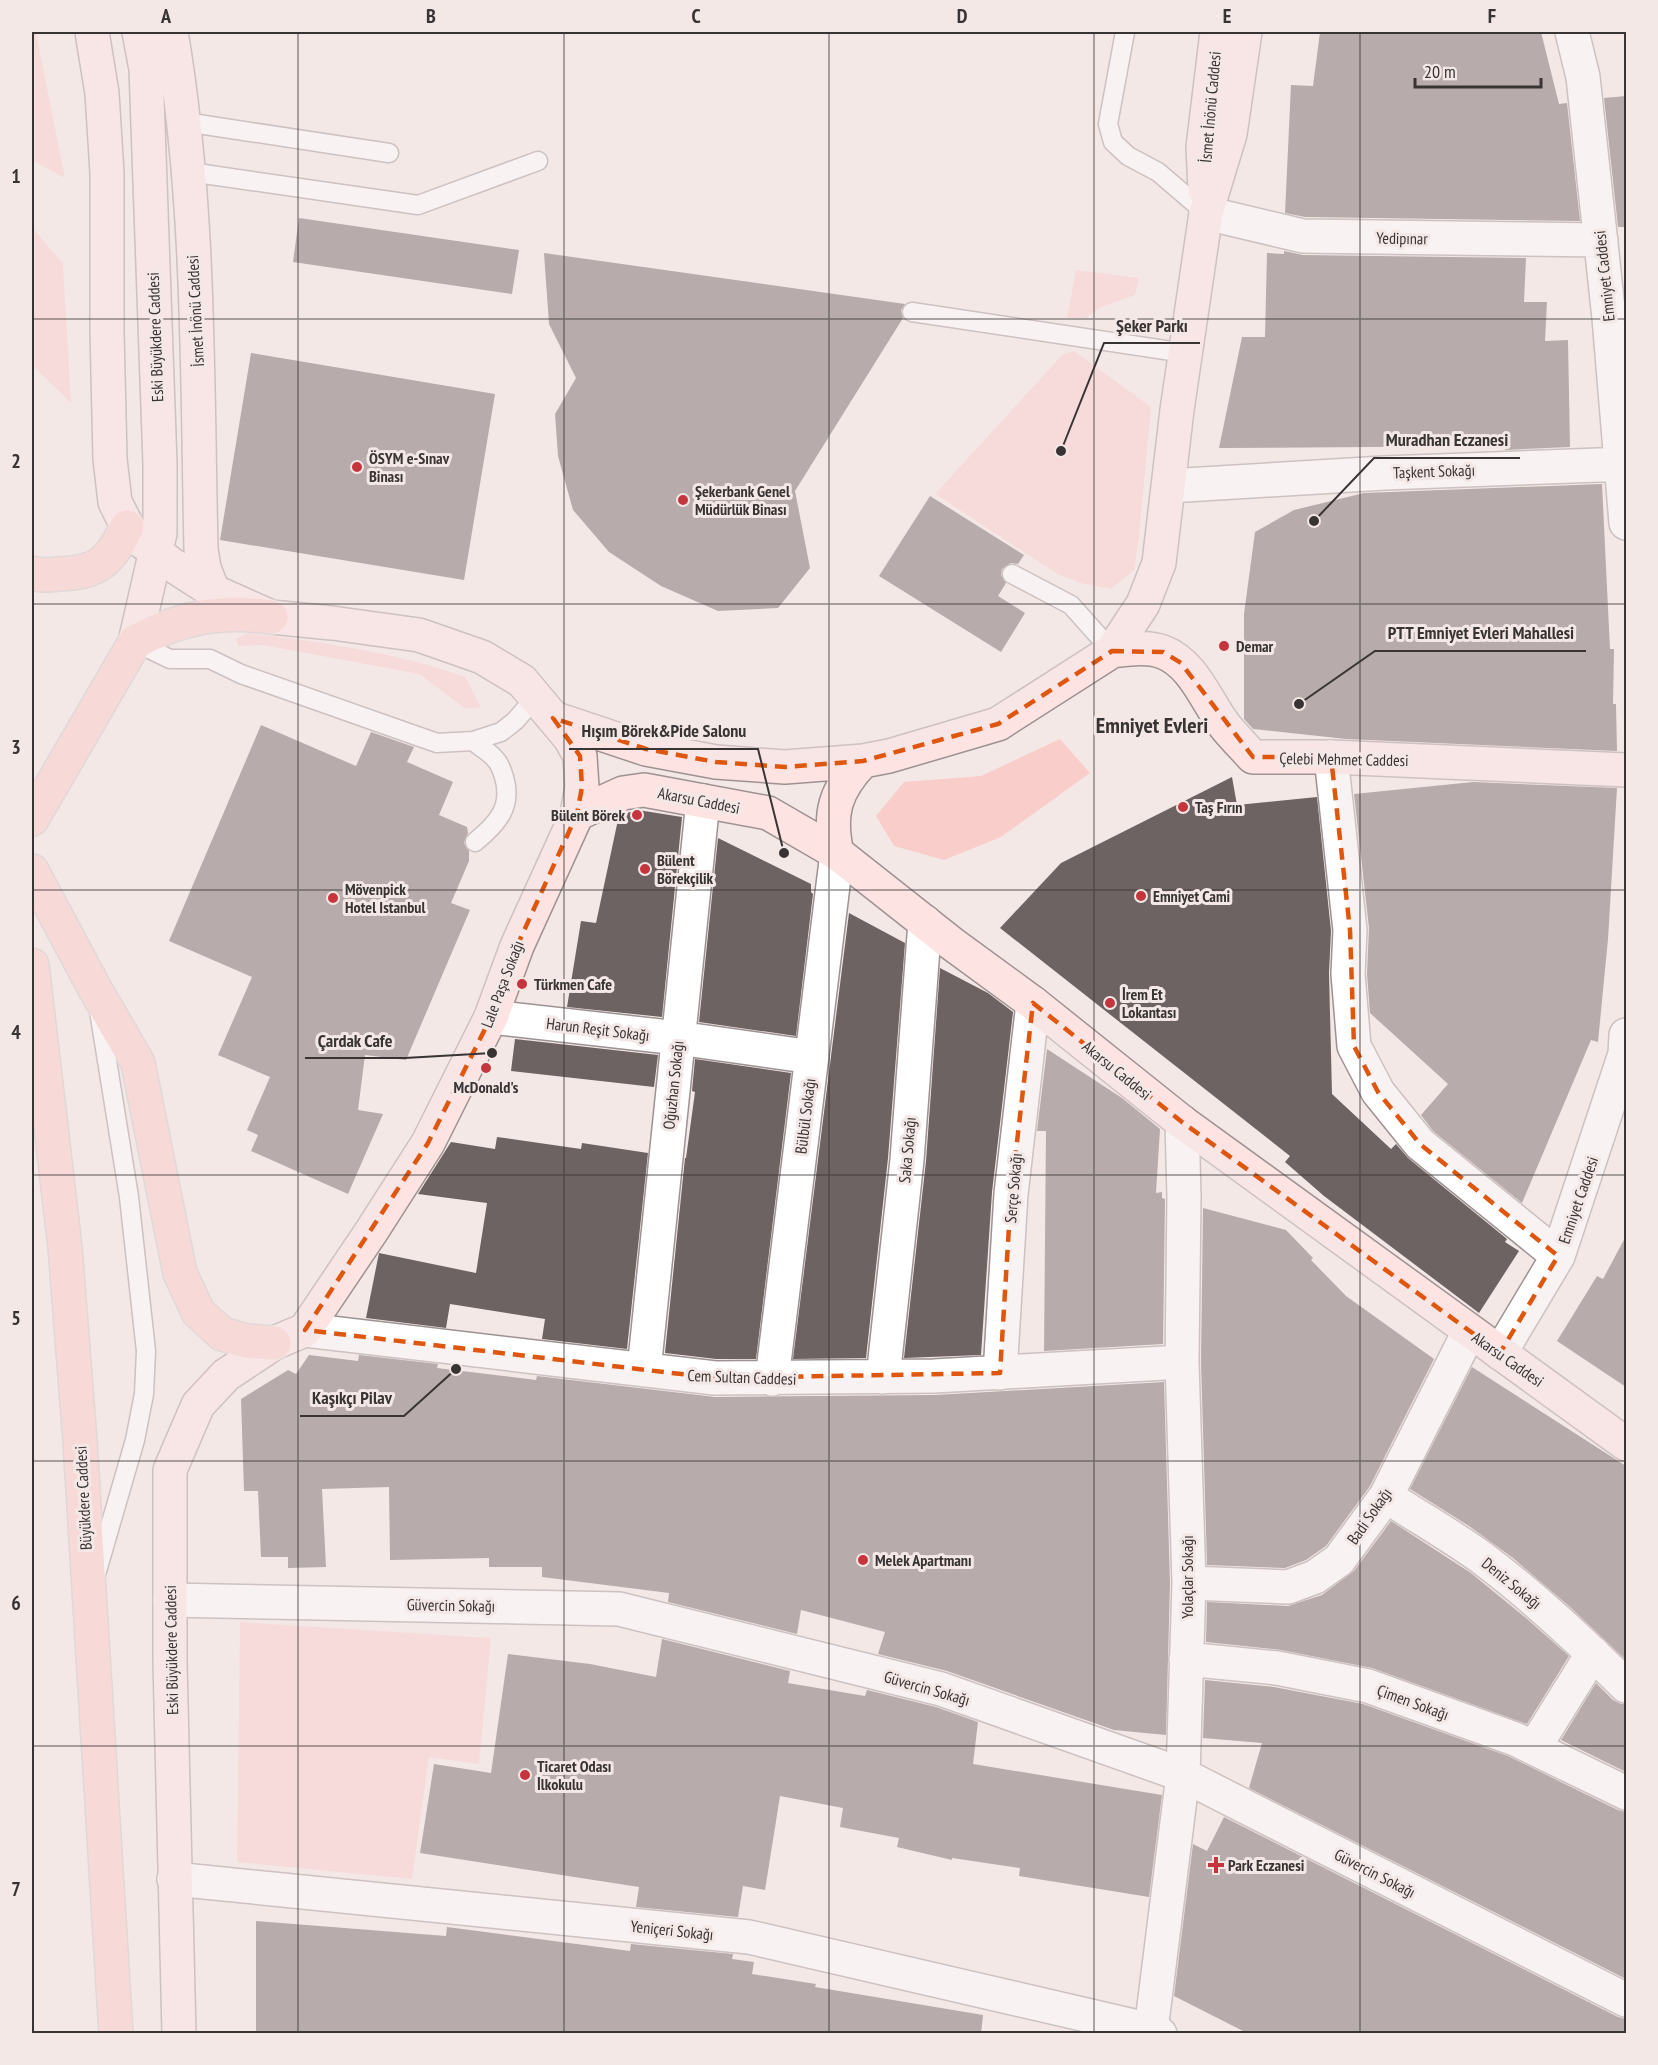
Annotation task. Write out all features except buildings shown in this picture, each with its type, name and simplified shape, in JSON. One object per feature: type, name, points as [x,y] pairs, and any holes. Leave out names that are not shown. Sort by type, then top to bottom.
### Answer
[{"type":"main road","points":[[32,573],[38,575],[67,574],[94,570],[114,553],[127,527]]},
{"type":"main road","points":[[32,819],[135,642],[158,630],[220,614],[240,613],[271,617]]},
{"type":"main road","points":[[32,871],[95,989],[138,1063],[180,1273],[198,1312],[222,1334],[247,1341],[274,1343]]},
{"type":"main road","name":"Büyükdere Caddesi","points":[[32,964],[64,1247],[80,1442],[116,2034]]},
{"type":"street","points":[[93,32],[102,93],[107,173],[110,459],[115,502],[130,532],[155,552],[213,591],[271,617],[419,635],[482,657],[522,681],[545,708],[646,749],[716,762],[785,767],[863,761],[889,756],[998,724],[1112,651],[1143,604],[1160,563],[1185,353],[1206,213]]},
{"type":"street","name":"Eski Büyükdere Caddesi","points":[[135,642],[160,533],[146,69],[139,32]]},
{"type":"street","name":"İsmet İnönü Caddesi","points":[[171,32],[190,172],[199,379],[201,549],[204,568],[213,591]]},
{"type":"street","name":"İsmet İnönü Caddesi","points":[[1206,213],[1203,147],[1217,32]]},
{"type":"street","name":"İsmet İnönü Caddesi","points":[[1206,213],[1230,134],[1245,32]]},
{"type":"street","name":"Emniyet Caddesi","points":[[1572,32],[1583,77],[1601,240],[1618,317],[1626,523]]},
{"type":"street","name":"Yedipınar","points":[[1206,213],[1303,236],[1601,240]]},
{"type":"street","name":"Taşkent Sokağı","points":[[1169,486],[1384,473],[1623,464]]},
{"type":"street","name":"Çelebi Mehmet Caddesi","points":[[1112,651],[1139,648],[1163,652],[1181,663],[1198,684],[1224,725],[1253,758],[1331,757],[1626,770]]},
{"type":"street","name":"Lale Paşa Sokağı","points":[[304,1330],[366,1240],[428,1143],[491,1017],[516,946],[577,814],[582,787],[580,756],[570,738],[545,708]]},
{"type":"street","points":[[1331,757],[1350,930],[1348,974],[1354,1046],[1378,1092],[1420,1144],[1558,1256]]},
{"type":"street","points":[[837,853],[832,831],[833,813],[839,794],[850,774],[863,761]]},
{"type":"street","name":"Akarsu Caddesi","points":[[577,814],[623,793],[644,790],[768,813],[837,853],[1033,1003],[1182,1122],[1626,1444]]},
{"type":"street","name":"Oğuzhan Sokağı","points":[[644,1370],[703,801]]},
{"type":"street","name":"Bülbül Sokağı","points":[[772,1379],[837,853]]},
{"type":"street","name":"Saka Sokağı","points":[[883,1377],[907,1160],[925,922]]},
{"type":"street","name":"Serçe Sokağı","points":[[1000,1373],[1011,1194],[1033,1003]]},
{"type":"street","name":"Harun Reşit Sokağı","points":[[491,1017],[678,1038],[812,1057]]},
{"type":"street","name":"Emniyet Caddesi","points":[[1500,1353],[1558,1256],[1626,1048]]},
{"type":"street","name":"Yolaçlar Sokağı","points":[[1156,2032],[1183,1775],[1189,1583],[1182,1362],[1184,1196],[1182,1122]]},
{"type":"street","name":"Eski Büyükdere Caddesi","points":[[179,2034],[174,1879],[170,1470],[198,1405],[225,1375],[274,1343],[304,1330]]},
{"type":"street","name":"Cem Sultan Caddesi","points":[[304,1330],[715,1378],[772,1379],[1000,1373],[1182,1362]]},
{"type":"street","name":"Badi Sokağı","points":[[1189,1583],[1288,1587],[1315,1577],[1339,1560],[1386,1496],[1469,1332]]},
{"type":"street","name":"Deniz Sokağı","points":[[1386,1496],[1482,1558],[1546,1610],[1626,1686]]},
{"type":"street","name":"Güvercin Sokağı","points":[[170,1600],[619,1609],[942,1689],[1183,1775],[1626,2000]]},
{"type":"street","points":[[1534,1748],[1593,1653]]},
{"type":"street","name":"Çimen Sokağı","points":[[1186,1659],[1277,1668],[1368,1686],[1515,1739],[1626,1793]]},
{"type":"street","name":"Yeniçeri Sokağı","points":[[174,1879],[749,1937],[1156,2032]]},
{"type":"lane","points":[[1125,32],[1108,124],[1113,142],[1128,156],[1158,171],[1206,213]]},
{"type":"lane","points":[[185,122],[389,153]]},
{"type":"lane","points":[[190,172],[418,205],[537,161]]},
{"type":"lane","points":[[912,312],[1185,353]]},
{"type":"lane","points":[[1012,574],[1071,605],[1112,651]]},
{"type":"lane","points":[[135,642],[170,659],[210,659],[241,674],[437,743],[473,741],[501,732],[515,721],[545,708]]},
{"type":"lane","points":[[473,741],[496,759],[507,788],[504,809],[492,828],[475,842]]},
{"type":"lane","points":[[89,1598],[135,1440],[144,1394],[146,1351],[129,1197],[95,989]]},
{"type":"highlighted area","points":[[1112,651],[1163,652],[1181,663],[1253,757],[1331,757],[1350,930],[1354,1046],[1378,1092],[1420,1144],[1558,1256],[1500,1353],[1182,1122],[1033,1003],[1011,1194],[1000,1373],[715,1378],[305,1330],[428,1143],[491,1017],[517,946],[577,814],[582,787],[580,756],[553,718],[646,749],[716,762],[785,767],[863,761],[998,724]]},
{"type":"shaded area","points":[[32,32],[36,32],[65,178],[32,160]]},
{"type":"shaded area","points":[[32,227],[63,264],[71,403],[32,365]]},
{"type":"shaded area","points":[[1076,270],[1139,278],[1135,295],[1099,308],[1086,318],[1067,318]]},
{"type":"shaded area","points":[[1074,351],[1151,407],[1134,570],[1111,589],[1080,583],[1056,573],[935,494],[1062,355]]},
{"type":"shaded area","points":[[248,633],[358,649],[439,668],[465,677],[481,707],[466,709],[419,674],[263,645],[238,646],[236,639]]},
{"type":"shaded area","points":[[1060,739],[1090,773],[1001,837],[944,860],[894,846],[876,816],[904,782],[981,776]]},
{"type":"shaded area","points":[[240,1622],[491,1638],[479,1764],[429,1757],[412,1879],[237,1862]]},
{"type":"place","name":"Şeker Parkı","points":[[1061,451]]},
{"type":"place","name":"ÖSYM e-Sınav Binası","points":[[357,467]]},
{"type":"place","name":"Şekerbank Genel Müdürlük Binası","points":[[683,500]]},
{"type":"place","name":"Muradhan Eczanesi","points":[[1314,521]]},
{"type":"place","name":"Demar","points":[[1224,646]]},
{"type":"place","name":"PTT Emniyet Evleri Mahallesi","points":[[1299,704]]},
{"type":"place","name":"Taş Fırın","points":[[1183,807]]},
{"type":"place","name":"Bülent Börek","points":[[637,815]]},
{"type":"place","name":"Hışım Börek&Pide Salonu","points":[[784,853]]},
{"type":"place","name":"Bülent Börekçilik","points":[[645,869]]},
{"type":"place","name":"Emniyet Cami","points":[[1141,896]]},
{"type":"place","name":"Mövenpick Hotel Istanbul","points":[[333,898]]},
{"type":"place","name":"Türkmen Cafe","points":[[522,984]]},
{"type":"place","name":"İrem Et Lokantası","points":[[1110,1003]]},
{"type":"place","name":"Çardak Cafe","points":[[492,1053]]},
{"type":"place","name":"McDonald's","points":[[486,1068]]},
{"type":"place","name":"Kaşıkçı Pilav","points":[[456,1369]]},
{"type":"place","name":"Melek Apartmanı","points":[[863,1560]]},
{"type":"place","name":"Ticaret Odası İlkokulu","points":[[525,1775]]},
{"type":"place","name":"Park Eczanesi","points":[[1216,1865]]},
{"type":"district","name":"Emniyet Evleri","points":[[1152,725]]}]
